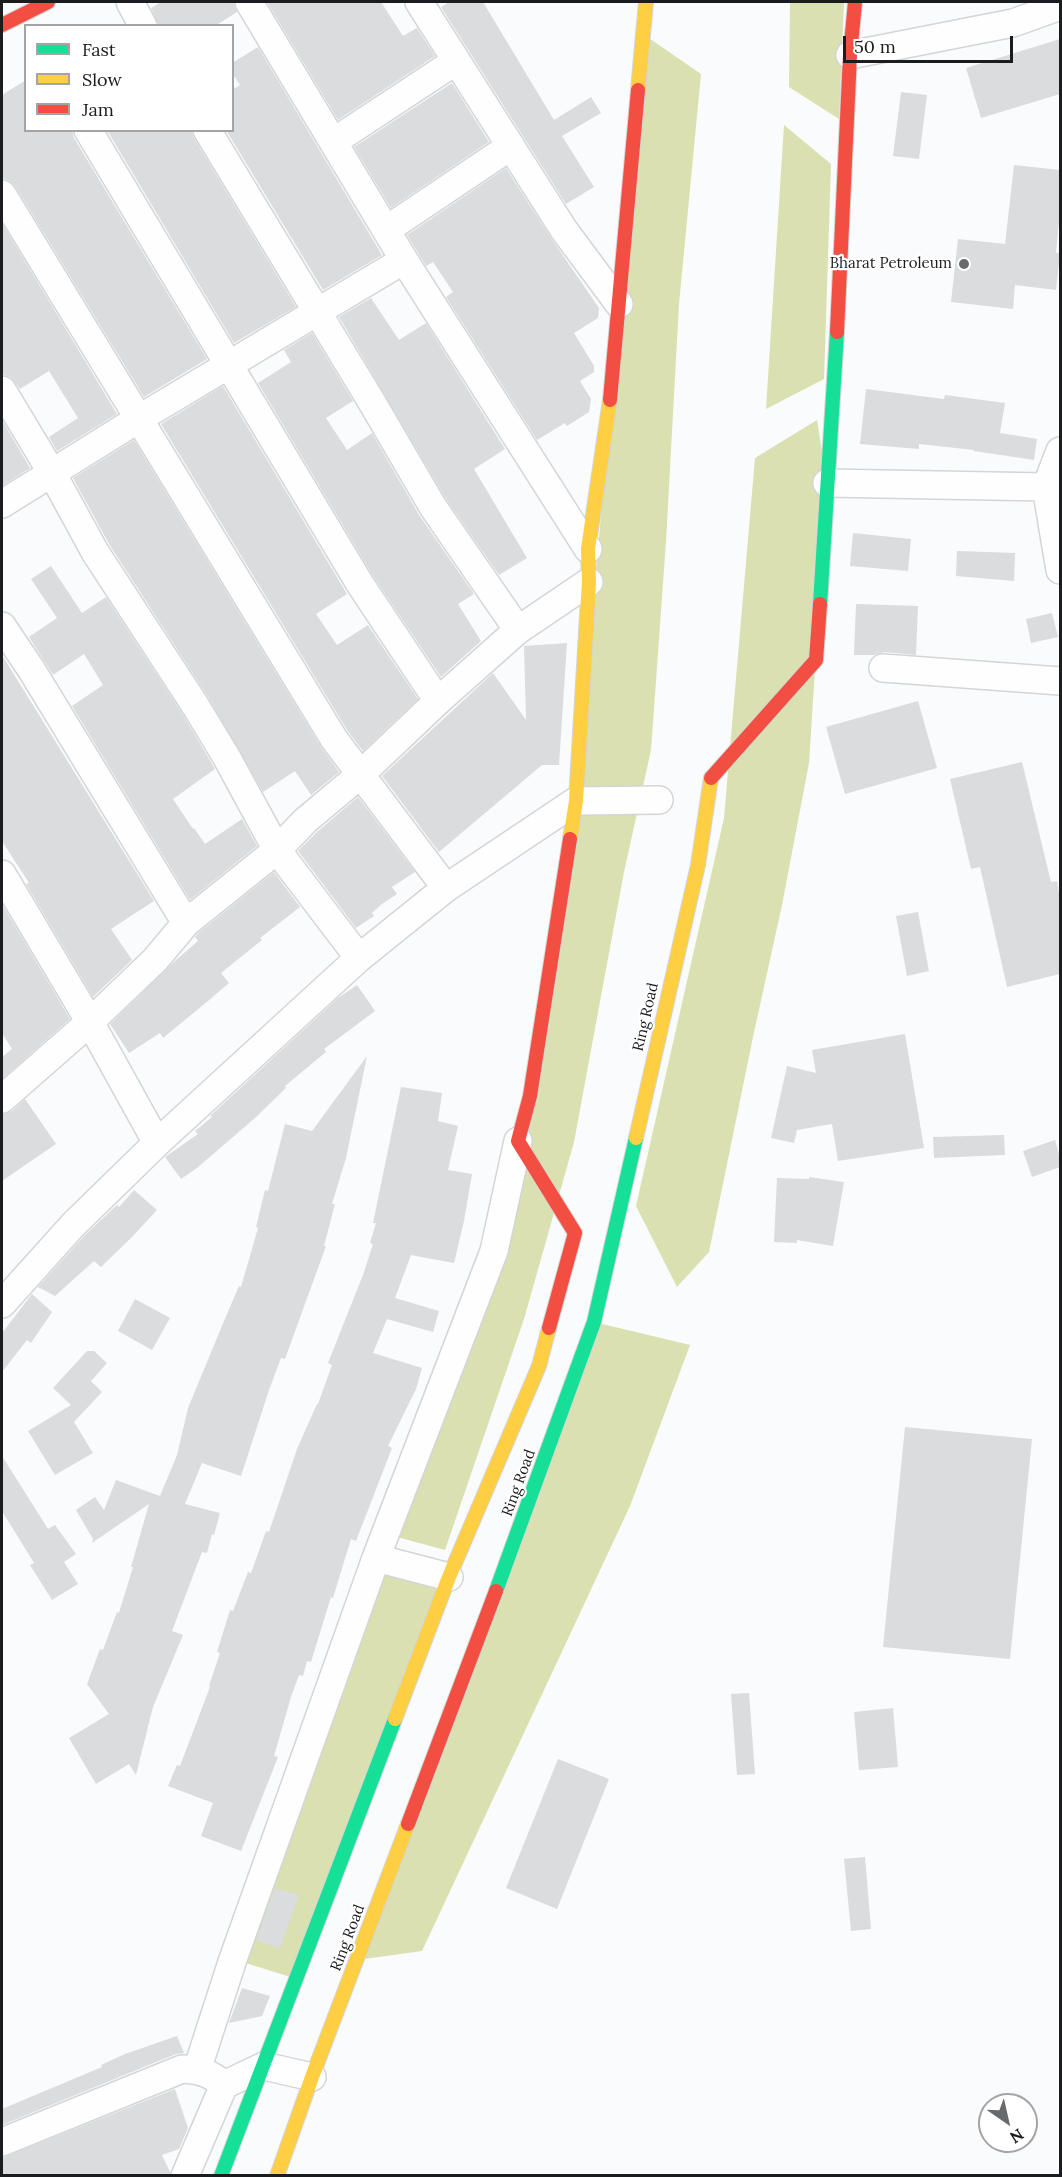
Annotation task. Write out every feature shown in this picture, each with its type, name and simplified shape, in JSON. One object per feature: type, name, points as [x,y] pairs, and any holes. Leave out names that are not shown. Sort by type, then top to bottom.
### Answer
[{"type":"main road","points":[[16,22],[48,2]]},
{"type":"main road","points":[[518,1141],[530,1096],[576,801],[589,582],[588,549],[610,398],[646,2]]},
{"type":"main road","points":[[827,483],[850,55],[855,2]]},
{"type":"main road","name":"Ring Road","points":[[277,2175],[533,1494],[594,1322],[698,865],[711,778],[816,660],[827,483]]},
{"type":"main road","name":"Ring Road","points":[[221,2175],[449,1577],[539,1366],[575,1233],[518,1141]]},
{"type":"street","points":[[130,2],[143,24]]},
{"type":"street","points":[[249,2],[404,260],[588,549]]},
{"type":"street","points":[[419,2],[564,230],[619,304]]},
{"type":"street","points":[[850,55],[1013,23],[1060,6]]},
{"type":"street","points":[[333,142],[456,61]]},
{"type":"street","points":[[89,132],[360,584],[438,701]]},
{"type":"street","points":[[208,132],[316,313],[374,404],[433,507],[519,630]]},
{"type":"street","points":[[386,230],[511,146]]},
{"type":"street","points":[[2,194],[334,739],[446,888]]},
{"type":"street","points":[[2,504],[140,418],[404,260]]},
{"type":"street","points":[[2,390],[52,473],[95,552],[227,758],[277,850],[358,958]]},
{"type":"street","points":[[1060,451],[1046,487],[1060,570]]},
{"type":"street","points":[[827,483],[1046,487]]},
{"type":"street","points":[[2,1099],[90,1022],[155,960],[186,923],[277,850],[306,820],[361,774],[438,701],[519,630],[589,582]]},
{"type":"street","points":[[2,626],[31,669],[186,923]]},
{"type":"street","points":[[883,668],[1060,681]]},
{"type":"street","points":[[2,1304],[73,1225],[157,1143],[358,958],[446,888],[576,801],[659,800]]},
{"type":"street","points":[[2,874],[90,1022],[157,1143]]},
{"type":"street","points":[[197,2070],[232,1959],[376,1558],[494,1251],[518,1141]]},
{"type":"street","points":[[376,1558],[449,1577]]},
{"type":"street","points":[[185,2175],[224,2085],[264,2066],[312,2077]]},
{"type":"street","points":[[2,2142],[182,2069],[197,2070],[213,2075],[224,2085]]},
{"type":"green space","points":[[790,2],[844,2],[839,119],[789,87]]},
{"type":"green space","points":[[643,34],[701,74],[679,304],[666,541],[651,750],[624,872],[574,1142],[524,1319],[445,1550],[386,1534],[494,1251],[576,801]]},
{"type":"green space","points":[[784,125],[831,164],[824,379],[766,409]]},
{"type":"green space","points":[[817,420],[827,483],[809,763],[782,905],[709,1252],[677,1287],[636,1206],[724,818],[755,458]]},
{"type":"green space","points":[[594,1322],[690,1345],[630,1506],[422,1951],[357,1960]]},
{"type":"green space","points":[[376,1558],[449,1577],[297,1979],[233,1959]]},
{"type":"building","points":[[161,2],[233,2],[237,12],[218,24],[158,24],[151,8]]},
{"type":"building","points":[[267,2],[381,2],[403,36],[417,28],[435,56],[338,120]]},
{"type":"building","points":[[449,2],[483,2],[554,120],[591,97],[601,113],[562,136],[594,187],[566,204],[441,7]]},
{"type":"building","points":[[1060,39],[1060,94],[981,118],[966,68]]},
{"type":"building","points":[[258,47],[382,255],[323,290],[227,132],[234,132],[234,89],[240,85],[234,76],[234,62]]},
{"type":"building","points":[[24,81],[24,132],[72,132],[207,359],[144,397],[15,186],[2,178],[2,95]]},
{"type":"building","points":[[452,83],[489,142],[391,208],[354,147]]},
{"type":"building","points":[[901,92],[927,95],[919,159],[893,156]]},
{"type":"building","points":[[108,132],[192,132],[296,307],[234,343]]},
{"type":"building","points":[[1014,165],[1060,170],[1060,210],[1056,253],[1060,253],[1056,290],[1015,285],[1013,309],[951,302],[958,239],[1005,244]]},
{"type":"building","points":[[506,168],[599,308],[598,318],[574,333],[594,366],[594,372],[580,381],[591,399],[589,412],[567,426],[565,423],[537,440],[446,297],[453,292],[433,262],[426,266],[407,235]]},
{"type":"building","points":[[2,223],[117,414],[57,451],[49,437],[78,418],[49,371],[20,389],[10,377],[2,374]]},
{"type":"building","points":[[371,298],[399,340],[426,323],[505,449],[474,469],[527,558],[499,575],[446,499],[339,317]]},
{"type":"building","points":[[312,333],[353,401],[326,418],[347,450],[372,433],[419,515],[474,594],[458,604],[481,641],[441,677],[373,576],[258,383],[291,362],[284,350]]},
{"type":"building","points":[[223,386],[347,594],[316,614],[337,645],[368,625],[418,699],[363,751],[347,730],[161,424]]},
{"type":"building","points":[[866,389],[944,399],[945,395],[1005,403],[1000,433],[1037,439],[1034,460],[919,444],[919,449],[860,444]]},
{"type":"building","points":[[2,420],[30,468],[2,486]]},
{"type":"building","points":[[134,440],[321,747],[339,772],[311,795],[295,771],[263,792],[208,697],[109,544],[73,478]]},
{"type":"building","points":[[853,533],[911,539],[908,571],[850,566]]},
{"type":"building","points":[[957,551],[1015,553],[1014,581],[956,576]]},
{"type":"building","points":[[51,566],[82,613],[106,597],[182,713],[215,769],[173,799],[193,829],[205,844],[242,819],[257,846],[190,900],[72,706],[103,685],[84,654],[53,675],[29,637],[57,618],[31,579]]},
{"type":"building","points":[[856,604],[918,606],[916,655],[884,652],[874,655],[854,655]]},
{"type":"building","points":[[1052,613],[1058,637],[1031,643],[1026,619]]},
{"type":"building","points":[[567,643],[559,765],[542,765],[439,852],[382,776],[493,673],[526,720],[524,646]]},
{"type":"building","points":[[2,655],[154,901],[111,929],[132,960],[93,997],[26,884],[29,883],[2,841]]},
{"type":"building","points":[[918,701],[937,768],[845,794],[826,727]]},
{"type":"building","points":[[1022,762],[1051,882],[1057,881],[1060,898],[1060,974],[1007,987],[980,867],[971,869],[950,779]]},
{"type":"building","points":[[358,797],[415,872],[392,887],[397,894],[372,913],[374,916],[356,928],[298,851]]},
{"type":"building","points":[[274,872],[300,907],[260,938],[262,940],[221,973],[229,983],[208,1001],[163,1038],[160,1033],[129,1053],[110,1024],[198,941],[195,937],[197,934]]},
{"type":"building","points":[[2,904],[70,1019],[2,1079],[2,1057],[12,1049],[2,1033]]},
{"type":"building","points":[[918,912],[929,971],[907,976],[896,916]]},
{"type":"building","points":[[357,985],[375,1011],[324,1049],[326,1052],[285,1086],[286,1088],[255,1118],[181,1179],[165,1157],[198,1134],[195,1131],[212,1117],[210,1116],[338,998]]},
{"type":"building","points":[[905,1034],[924,1148],[838,1161],[832,1124],[797,1130],[794,1143],[771,1138],[787,1066],[816,1073],[812,1050]]},
{"type":"building","points":[[367,1056],[346,1158],[332,1204],[335,1204],[324,1246],[326,1246],[285,1359],[281,1358],[269,1390],[241,1476],[202,1463],[185,1504],[220,1513],[207,1553],[202,1552],[172,1631],[183,1635],[153,1707],[136,1775],[129,1764],[96,1784],[69,1738],[109,1714],[87,1684],[100,1649],[103,1650],[117,1612],[119,1613],[149,1504],[92,1543],[93,1539],[76,1510],[95,1497],[104,1510],[116,1480],[160,1496],[177,1455],[188,1408],[239,1286],[241,1287],[258,1228],[256,1227],[265,1190],[268,1191],[285,1124],[312,1131]]},
{"type":"building","points":[[401,1087],[442,1093],[438,1121],[458,1126],[448,1170],[472,1174],[464,1221],[454,1263],[411,1255],[395,1298],[439,1311],[433,1332],[387,1319],[373,1353],[422,1368],[416,1389],[388,1446],[392,1448],[356,1541],[351,1539],[311,1662],[307,1661],[303,1676],[299,1675],[274,1756],[278,1757],[241,1851],[201,1836],[213,1803],[168,1786],[177,1765],[180,1766],[210,1687],[220,1653],[217,1652],[230,1610],[233,1611],[248,1572],[251,1573],[266,1531],[269,1532],[297,1449],[318,1404],[332,1365],[328,1363],[363,1275],[373,1244],[370,1243],[376,1223],[373,1223]]},
{"type":"building","points":[[25,1099],[56,1144],[2,1181],[2,1114],[12,1111]]},
{"type":"building","points":[[1004,1135],[1005,1155],[934,1158],[933,1137]]},
{"type":"building","points":[[1055,1140],[1060,1167],[1032,1177],[1023,1151]]},
{"type":"building","points":[[809,1177],[844,1182],[833,1246],[797,1240],[797,1243],[774,1242],[777,1178],[809,1179]]},
{"type":"building","points":[[134,1190],[157,1210],[131,1238],[101,1267],[94,1261],[55,1296],[38,1287],[84,1236],[117,1205],[119,1207]]},
{"type":"building","points":[[32,1294],[52,1312],[31,1343],[27,1340],[2,1372],[2,1333]]},
{"type":"building","points":[[135,1299],[170,1318],[152,1350],[118,1331]]},
{"type":"building","points":[[87,1351],[94,1351],[107,1363],[91,1381],[102,1392],[74,1422],[93,1453],[55,1475],[28,1431],[71,1405],[53,1388]]},
{"type":"building","points":[[905,1427],[1032,1439],[1010,1659],[883,1647]]},
{"type":"building","points":[[2,1456],[48,1529],[55,1525],[76,1554],[64,1562],[78,1584],[52,1600],[30,1565],[34,1563],[2,1511]]},
{"type":"building","points":[[749,1693],[755,1774],[737,1775],[731,1694]]},
{"type":"building","points":[[893,1708],[898,1767],[859,1770],[854,1712]]},
{"type":"building","points":[[558,1759],[609,1779],[557,1909],[506,1888]]},
{"type":"building","points":[[865,1857],[871,1929],[851,1931],[844,1859]]},
{"type":"building","points":[[275,1888],[299,1895],[280,1949],[256,1940]]},
{"type":"building","points":[[242,1988],[270,1996],[262,2016],[229,2023]]},
{"type":"building","points":[[177,2036],[184,2053],[176,2054],[2,2125],[2,2109],[102,2067],[101,2065],[125,2054]]},
{"type":"building","points":[[175,2089],[188,2128],[179,2149],[162,2155],[170,2175],[2,2175],[2,2158]]},
{"type":"traffic: fast","points":[[820,604],[837,332]]},
{"type":"traffic: fast","points":[[496,1591],[594,1322],[636,1138]]},
{"type":"traffic: fast","points":[[221,2176],[395,1719]]},
{"type":"traffic: slow","points":[[638,90],[646,2]]},
{"type":"traffic: slow","points":[[570,839],[576,801],[589,582],[588,549],[610,400]]},
{"type":"traffic: slow","points":[[636,1138],[698,865],[711,778]]},
{"type":"traffic: slow","points":[[395,1719],[449,1577],[539,1366],[549,1328]]},
{"type":"traffic: slow","points":[[277,2176],[408,1824]]},
{"type":"traffic: jam","points":[[2,25],[48,2]]},
{"type":"traffic: jam","points":[[837,332],[850,55],[855,2]]},
{"type":"traffic: jam","points":[[610,400],[638,90]]},
{"type":"traffic: jam","points":[[711,778],[816,660],[820,604]]},
{"type":"traffic: jam","points":[[570,839],[530,1096],[518,1141],[575,1233]]},
{"type":"traffic: jam","points":[[549,1328],[575,1233]]},
{"type":"traffic: jam","points":[[408,1824],[496,1591]]},
{"type":"place","name":"Bharat Petroleum","points":[[964,264]]}]
